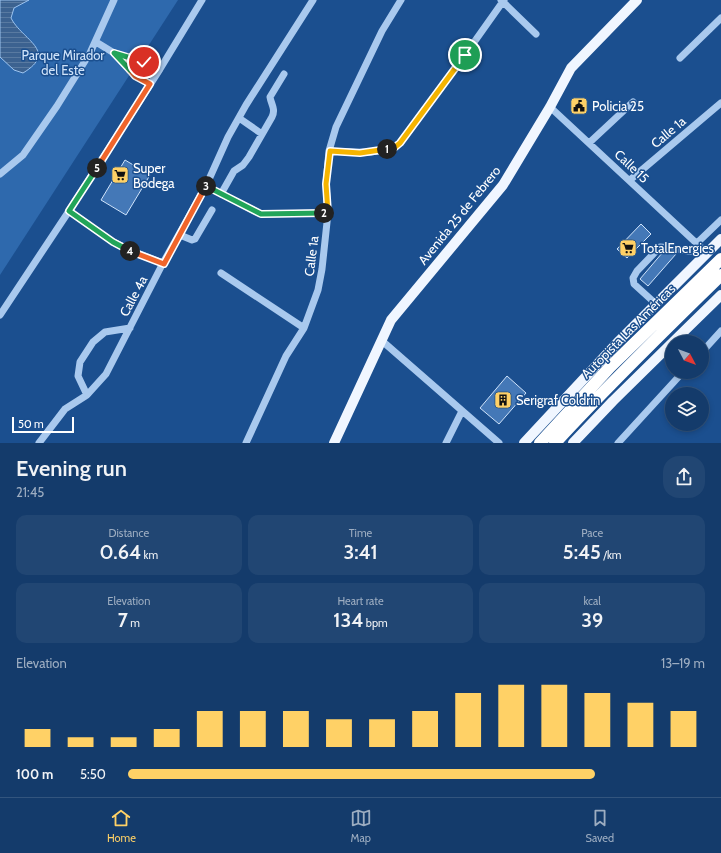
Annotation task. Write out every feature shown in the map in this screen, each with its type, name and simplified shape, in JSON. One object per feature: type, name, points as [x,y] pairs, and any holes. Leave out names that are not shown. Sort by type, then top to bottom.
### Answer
[{"type":"highway","name":"Autopista Las Américas","points":[[540,443],[610,368],[721,259]]},
{"type":"highway","name":"Autopista Las Américas","points":[[555,443],[640,354],[721,275]]},
{"type":"main road","name":"Avenida 25 de Febrero","points":[[334,442],[391,320],[503,185],[550,107],[571,68],[637,0]]},
{"type":"main road","points":[[524,443],[619,341],[656,304],[702,248],[721,239]]},
{"type":"main road","points":[[679,335],[721,295]]},
{"type":"main road","points":[[573,443],[665,349]]},
{"type":"street","points":[[0,174],[23,155],[57,106],[96,42],[114,0]]},
{"type":"street","points":[[0,315],[69,211],[202,0]]},
{"type":"street","name":"Calle 4a","points":[[39,443],[66,409],[87,395],[106,374],[206,186],[228,137],[246,104],[313,0]]},
{"type":"street","name":"Calle 1a","points":[[246,443],[286,356],[304,328],[318,290],[322,269],[328,213],[326,184],[330,151],[336,127],[382,31],[401,0]]},
{"type":"street","points":[[330,151],[360,153],[394,148],[400,143],[502,1],[536,34]]},
{"type":"street","points":[[680,58],[721,18]]},
{"type":"street","points":[[96,42],[114,53],[154,66]]},
{"type":"street","points":[[114,53],[135,76],[150,84]]},
{"type":"street","points":[[221,194],[234,171],[249,157],[274,113],[270,97],[284,74]]},
{"type":"street","points":[[589,143],[633,102]]},
{"type":"street","name":"Calle 1a","points":[[630,180],[721,103]]},
{"type":"street","name":"Calle 15","points":[[550,107],[702,248]]},
{"type":"street","points":[[239,118],[262,134]]},
{"type":"street","points":[[206,186],[261,214],[328,213]]},
{"type":"street","points":[[180,234],[192,240],[195,239],[212,210]]},
{"type":"street","points":[[69,211],[113,242],[164,264]]},
{"type":"street","points":[[656,304],[634,284],[632,278],[637,271],[660,247],[669,247],[678,250],[696,252],[702,248],[721,220]]},
{"type":"street","points":[[221,273],[304,328]]},
{"type":"street","points":[[87,395],[78,376],[80,362],[93,342],[105,332],[130,328]]},
{"type":"street","points":[[709,344],[721,331]]},
{"type":"street","points":[[381,340],[499,443]]},
{"type":"street","points":[[618,443],[677,379]]},
{"type":"street","points":[[446,443],[462,411]]},
{"type":"green space","name":"Parque Mirador del Este","points":[[0,0],[178,0],[0,275]]},
{"type":"shaded area","points":[[0,0],[29,0],[14,8],[11,18],[16,26],[35,46],[38,52],[38,58],[33,65],[23,73],[14,70],[0,57]]},
{"type":"building","points":[[125,160],[150,175],[126,215],[101,200]]},
{"type":"building","points":[[641,224],[651,234],[627,258],[617,249]]},
{"type":"building","name":"TotalEnergies","points":[[663,252],[676,254],[648,286],[640,279]]},
{"type":"building","name":"Serigraf Coldrin","points":[[507,376],[526,393],[499,424],[480,408]]},
{"type":"place","name":"Policia 25","points":[[579,106]]},
{"type":"place","name":"Super Bodega","points":[[120,175]]},
{"type":"place","name":"TotalEnergies","points":[[628,248]]},
{"type":"place","name":"Serigraf Coldrin","points":[[503,400]]},
{"type":"route","points":[[144,62],[114,53],[135,76],[150,84],[69,211],[113,242],[164,264],[206,186],[261,214],[328,213],[326,184],[330,151],[360,153],[394,148],[400,143],[465,55]]}]
